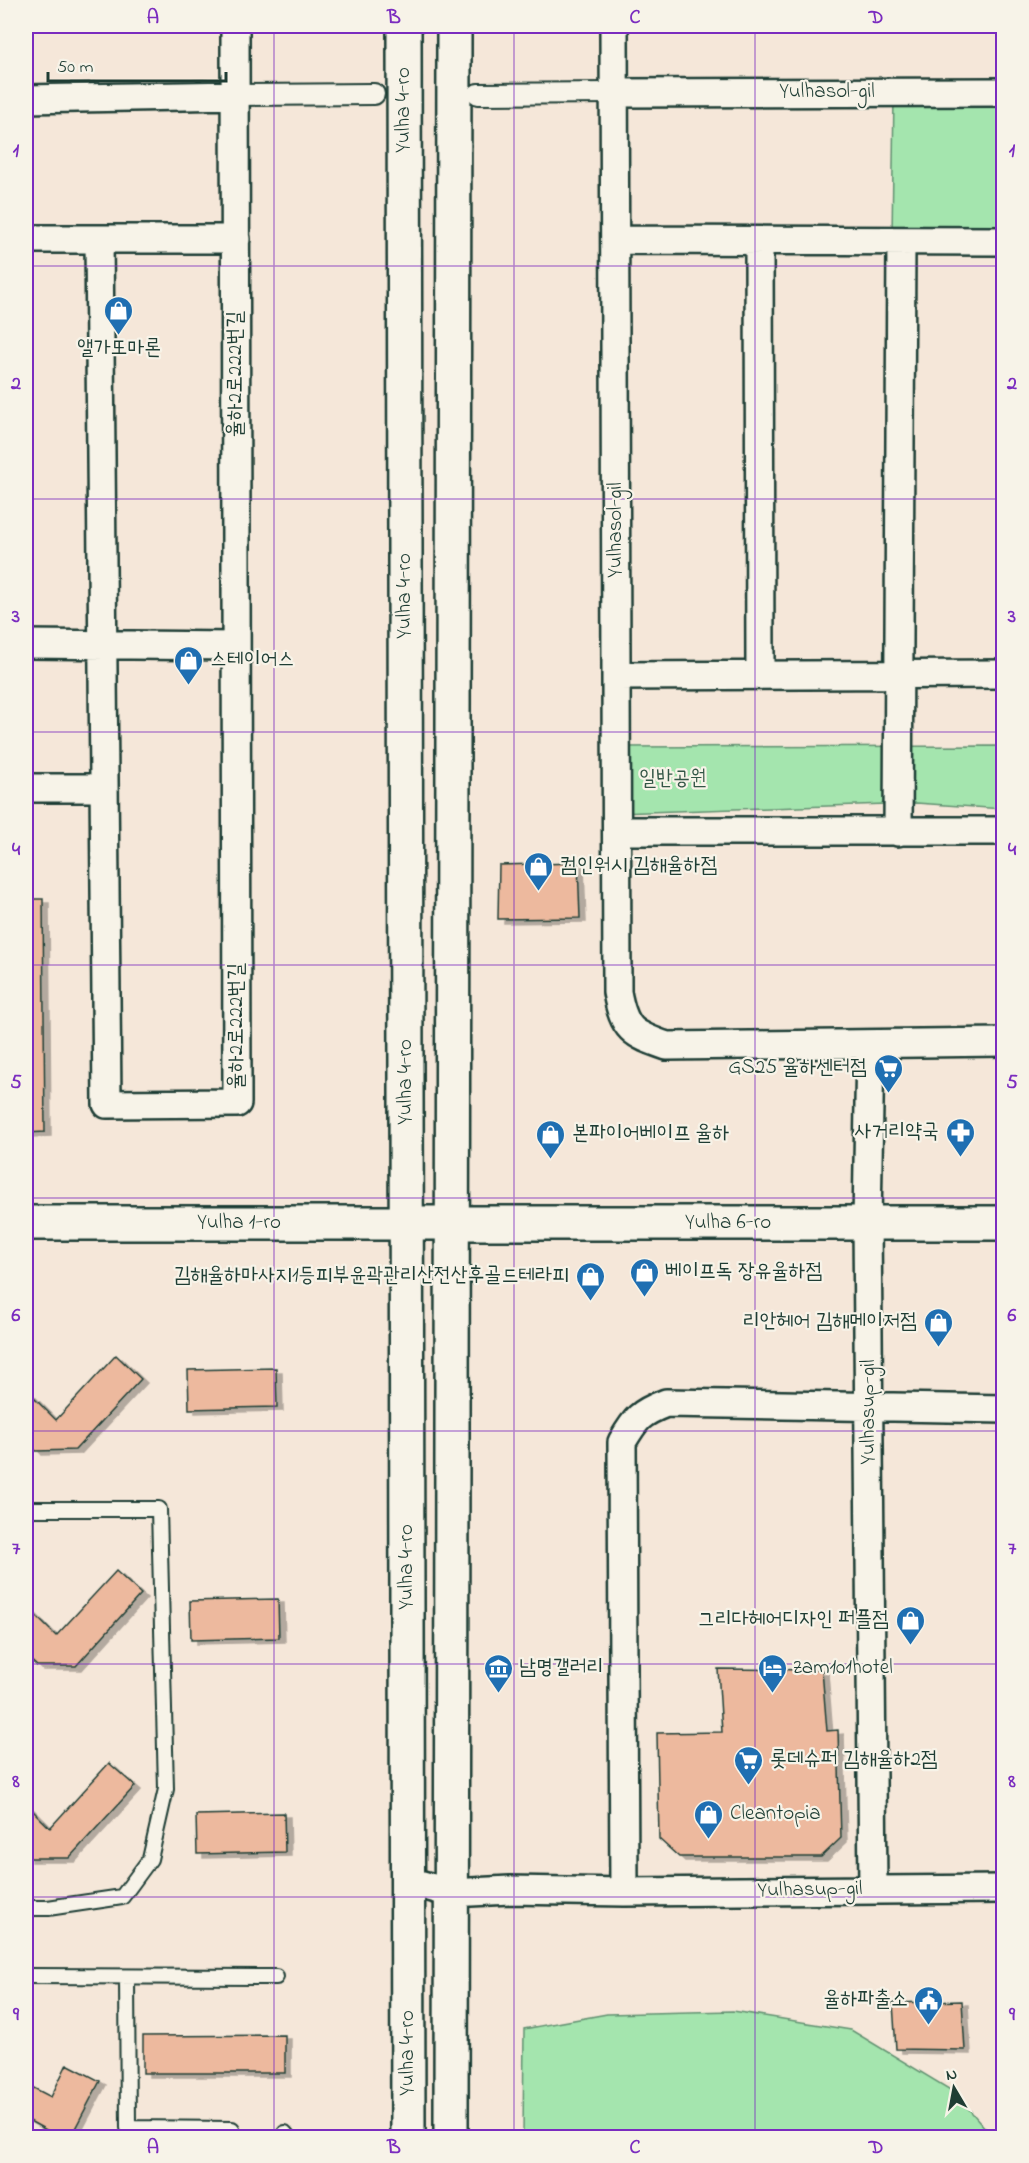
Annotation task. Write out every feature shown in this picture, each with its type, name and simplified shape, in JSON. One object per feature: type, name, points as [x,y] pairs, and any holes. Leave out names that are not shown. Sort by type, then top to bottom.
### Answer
[{"type":"main road","name":"Yulha 4-ro","points":[[404,26],[408,2138]]},
{"type":"main road","name":"Yulha 4-ro","points":[[451,2138],[454,26]]},
{"type":"main road","name":"Yulha 1-ro","points":[[26,1222],[453,1223]]},
{"type":"main road","name":"Yulha 6-ro","points":[[453,1223],[1004,1223]]},
{"type":"street","name":"율하2로222번길","points":[[99,239],[107,1104],[237,1103],[235,26]]},
{"type":"street","name":"Yulhasol-gil","points":[[614,26],[616,831],[617,992],[620,1008],[626,1023],[636,1034],[667,1046],[1004,1042]]},
{"type":"street","name":"Yulhasol-gil","points":[[614,93],[1004,92]]},
{"type":"street","points":[[478,94],[614,93]]},
{"type":"street","points":[[26,99],[374,94]]},
{"type":"street","points":[[26,239],[236,239]]},
{"type":"street","points":[[615,240],[1004,242]]},
{"type":"street","points":[[759,241],[760,675]]},
{"type":"street","points":[[898,832],[901,241]]},
{"type":"street","points":[[26,644],[236,646]]},
{"type":"street","points":[[616,676],[1004,674]]},
{"type":"street","points":[[26,788],[104,788]]},
{"type":"street","points":[[616,831],[1004,831]]},
{"type":"street","name":"Yulhasup-gil","points":[[408,1881],[451,1893],[510,1890],[624,1892],[873,1889],[867,1223],[870,1044]]},
{"type":"street","points":[[624,1892],[622,1442],[633,1423],[647,1410],[666,1403],[1004,1409]]},
{"type":"street","points":[[873,1889],[1004,1888]]},
{"type":"lane","points":[[26,1509],[159,1509],[166,1789],[150,1859],[122,1897],[48,1908],[26,1908]]},
{"type":"lane","points":[[26,1976],[276,1977]]},
{"type":"lane","points":[[127,1977],[128,2133],[232,2129],[232,2138]]},
{"type":"green space","points":[[894,96],[1003,96],[1003,238],[892,237]]},
{"type":"green space","name":"일반공원","points":[[1003,746],[1003,809],[916,803],[617,813],[616,747]]},
{"type":"green space","points":[[733,2011],[851,2030],[954,2092],[993,2137],[523,2137],[524,2029],[607,2014]]},
{"type":"building","name":"컴인워시 김해율하점","points":[[578,863],[580,918],[498,919],[499,865]]},
{"type":"building","points":[[26,899],[43,899],[45,1132],[26,1133]]},
{"type":"building","points":[[116,1355],[141,1379],[75,1450],[36,1451],[26,1440],[26,1390],[56,1420]]},
{"type":"building","points":[[276,1368],[277,1407],[189,1409],[188,1370]]},
{"type":"building","points":[[116,1571],[141,1594],[76,1666],[37,1666],[26,1656],[26,1606],[56,1636]]},
{"type":"building","points":[[278,1599],[279,1638],[191,1640],[190,1601]]},
{"type":"building","name":"롯데슈퍼 김해율하2점","points":[[718,1669],[822,1670],[827,1731],[838,1730],[841,1838],[821,1857],[679,1857],[659,1839],[657,1733],[722,1732]]},
{"type":"building","points":[[109,1763],[135,1786],[69,1858],[26,1858],[26,1804],[50,1828]]},
{"type":"building","points":[[284,1813],[285,1852],[197,1854],[196,1815]]},
{"type":"building","name":"율하파출소","points":[[962,2001],[965,2050],[896,2049],[893,2003]]},
{"type":"building","points":[[285,2035],[285,2073],[143,2073],[143,2036]]},
{"type":"building","points":[[67,2064],[100,2081],[70,2138],[61,2138],[26,2119],[26,2084],[51,2097]]},
{"type":"place","name":"앨가또마론","points":[[119,336]]},
{"type":"place","name":"스테이어스","points":[[189,686]]},
{"type":"place","name":"컴인워시 김해율하점","points":[[539,892]]},
{"type":"place","name":"GS25 율하센터점","points":[[888,1094]]},
{"type":"place","name":"사거리약국","points":[[960,1158]]},
{"type":"place","name":"본파이어베이프 율하","points":[[551,1160]]},
{"type":"place","name":"베이프독 장유율하점","points":[[644,1298]]},
{"type":"place","name":"김해율하마사지1등피부윤곽관리산전산후골드테라피","points":[[590,1302]]},
{"type":"place","name":"리안헤어 김해메이저점","points":[[938,1348]]},
{"type":"place","name":"그리다헤어디자인 퍼플점","points":[[910,1646]]},
{"type":"place","name":"남명갤러리","points":[[498,1694]]},
{"type":"place","name":"zam101hotel","points":[[772,1694]]},
{"type":"place","name":"롯데슈퍼 김해율하2점","points":[[749,1786]]},
{"type":"place","name":"Cleantopia","points":[[709,1840]]},
{"type":"place","name":"율하파출소","points":[[929,2026]]}]
